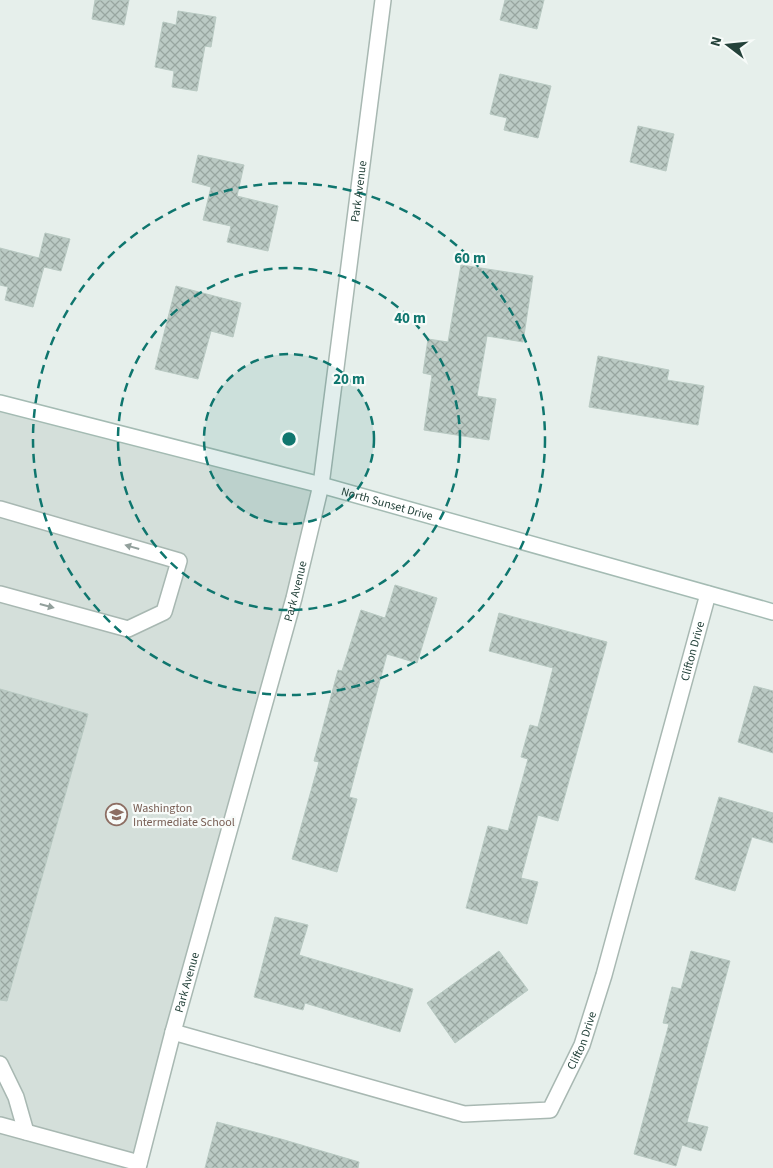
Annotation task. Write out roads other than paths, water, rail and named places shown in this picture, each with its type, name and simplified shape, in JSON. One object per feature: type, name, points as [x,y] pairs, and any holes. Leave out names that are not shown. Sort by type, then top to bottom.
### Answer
[{"type":"street","name":"Park Avenue","points":[[139,1165],[294,598],[320,485],[383,0]]},
{"type":"street","name":"North Sunset Drive","points":[[0,403],[320,485],[773,612]]},
{"type":"street","points":[[0,508],[179,561],[164,612],[128,629],[0,594]]},
{"type":"street","name":"Clifton Drive","points":[[174,1032],[464,1114],[550,1110],[582,1045],[604,975],[708,594]]},
{"type":"street","points":[[0,1064],[16,1097],[26,1132]]},
{"type":"street","points":[[0,1125],[139,1165]]},
{"type":"place","name":"Washington Intermediate School","points":[[117,815]]}]
